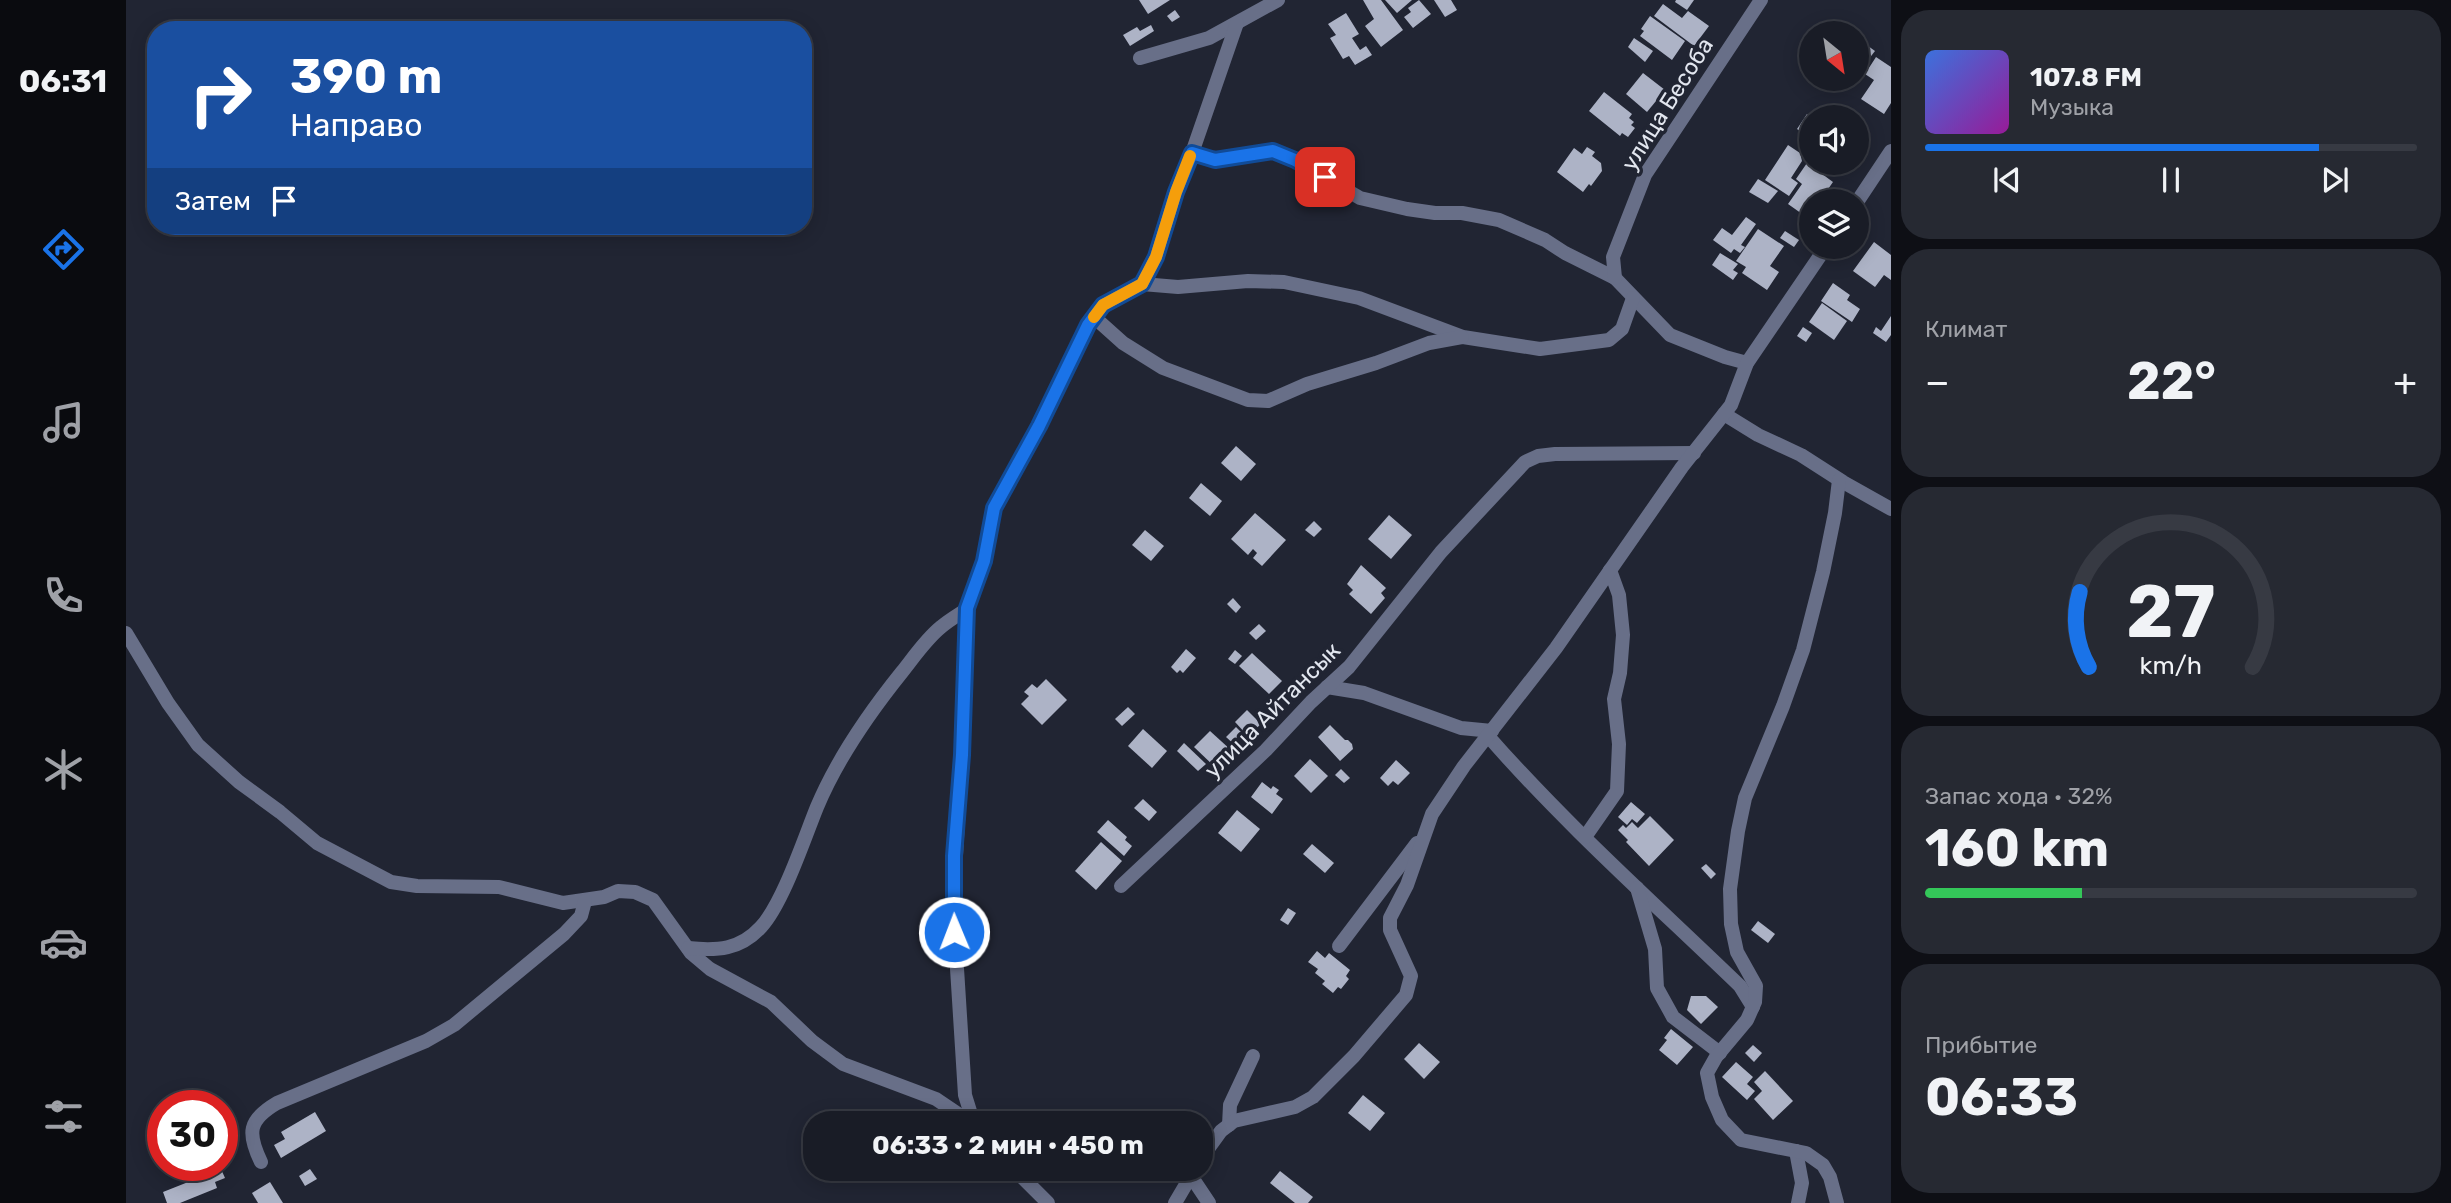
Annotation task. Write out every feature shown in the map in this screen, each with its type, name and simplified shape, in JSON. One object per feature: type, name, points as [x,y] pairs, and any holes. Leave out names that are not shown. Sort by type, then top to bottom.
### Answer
[{"type":"street","points":[[1140,58],[1209,38],[1278,0]]},
{"type":"street","name":"улица Бесоба","points":[[1615,278],[1613,257],[1645,175],[1761,0]]},
{"type":"street","points":[[969,1111],[965,1095],[953,905],[967,608],[984,561],[994,508],[1094,317],[1103,305],[1142,284],[1156,257],[1176,192],[1237,23]]},
{"type":"street","points":[[1192,153],[1215,160],[1273,151],[1295,160],[1360,198],[1407,209],[1462,213],[1499,220],[1545,240],[1615,278],[1670,335],[1747,363]]},
{"type":"street","points":[[1866,189],[1891,151]]},
{"type":"street","points":[[1213,1141],[1221,1130],[1229,1125],[1248,1117],[1295,1107],[1313,1097],[1354,1056],[1406,995],[1411,976],[1390,930],[1390,918],[1407,885],[1432,814],[1556,648],[1609,570],[1731,405],[1747,363],[1818,259]]},
{"type":"street","points":[[1142,284],[1178,288],[1248,281],[1284,282],[1359,299],[1463,337],[1540,349],[1609,340],[1622,329],[1633,298]]},
{"type":"street","points":[[1094,317],[1123,343],[1163,368],[1248,400],[1268,401],[1307,384],[1376,363],[1429,342],[1463,337]]},
{"type":"street","points":[[1724,414],[1758,435],[1801,455],[1891,509]]},
{"type":"street","name":"улица Айтансык","points":[[1121,886],[1266,750],[1349,667],[1441,552],[1525,462],[1538,456],[1694,453]]},
{"type":"street","points":[[1837,1203],[1830,1177],[1822,1165],[1806,1153],[1741,1140],[1722,1120],[1712,1097],[1707,1073],[1747,1020],[1753,1007],[1756,986],[1737,953],[1731,924],[1730,888],[1738,831],[1745,798],[1803,649],[1823,572],[1839,480]]},
{"type":"street","points":[[1585,837],[1617,791],[1619,744],[1614,699],[1620,673],[1623,635],[1619,595],[1609,570]]},
{"type":"street","points":[[688,948],[721,950],[736,946],[761,927],[777,901],[823,793],[849,744],[912,659],[939,628],[967,608]]},
{"type":"street","points":[[126,633],[168,703],[198,744],[239,782],[317,843],[391,882],[417,886],[499,887],[563,903],[585,901],[618,891],[635,892],[653,900],[688,948],[710,969],[771,1002],[812,1041],[843,1064],[936,1099],[954,1111]]},
{"type":"street","points":[[1327,687],[1364,693],[1461,728],[1490,733],[1521,774],[1740,986],[1753,1007]]},
{"type":"street","points":[[1339,946],[1426,830]]},
{"type":"street","points":[[1637,888],[1655,949],[1657,988],[1673,1017],[1720,1053]]},
{"type":"street","points":[[261,1162],[252,1138],[254,1122],[261,1112],[426,1041],[454,1025],[564,934],[581,916],[585,901]]},
{"type":"street","points":[[1229,1125],[1230,1105],[1253,1056]]},
{"type":"street","points":[[1796,1151],[1802,1183],[1798,1203]]},
{"type":"street","points":[[1026,1181],[1048,1203]]},
{"type":"street","points":[[1175,1203],[1188,1181]]},
{"type":"street","points":[[1198,1181],[1209,1203]]},
{"type":"building","points":[[1139,0],[1170,0],[1148,14]]},
{"type":"building","points":[[1363,0],[1381,0],[1403,30],[1381,47],[1365,26],[1374,19]]},
{"type":"building","points":[[1385,0],[1412,0],[1397,13]]},
{"type":"building","points":[[1419,0],[1431,14],[1413,28],[1404,17],[1411,12],[1408,8]]},
{"type":"building","points":[[1434,0],[1451,0],[1457,10],[1445,17]]},
{"type":"building","points":[[1694,0],[1687,10],[1675,2]]},
{"type":"building","points":[[1663,4],[1682,18],[1688,11],[1709,26],[1694,46],[1654,16]]},
{"type":"building","points":[[1175,10],[1180,17],[1172,22],[1167,16]]},
{"type":"building","points":[[1346,13],[1359,34],[1352,38],[1360,50],[1366,46],[1372,55],[1355,65],[1349,56],[1343,59],[1330,38],[1336,35],[1328,24]]},
{"type":"building","points":[[1650,16],[1685,41],[1672,60],[1640,36],[1644,31],[1641,29]]},
{"type":"building","points":[[1151,25],[1154,31],[1130,46],[1123,35],[1137,27],[1140,31]]},
{"type":"building","points":[[1634,38],[1653,51],[1645,62],[1628,47]]},
{"type":"building","points":[[1869,47],[1875,51],[1869,59]]},
{"type":"building","points":[[1876,57],[1891,67],[1891,103],[1884,114],[1861,99],[1874,80],[1869,77],[1869,68]]},
{"type":"building","points":[[1643,73],[1665,90],[1647,112],[1626,94]]},
{"type":"building","points":[[1604,92],[1632,114],[1629,118],[1634,122],[1631,125],[1635,128],[1628,137],[1622,133],[1620,136],[1589,111]]},
{"type":"building","points":[[1788,145],[1799,152],[1799,166],[1791,178],[1798,183],[1789,196],[1765,180]]},
{"type":"building","points":[[1587,147],[1595,152],[1592,156],[1601,163],[1602,171],[1583,192],[1557,172],[1574,148],[1582,154]]},
{"type":"building","points":[[1799,175],[1823,175],[1833,182],[1828,189],[1799,189],[1799,212],[1788,204],[1802,184],[1796,179]]},
{"type":"building","points":[[1758,179],[1778,191],[1768,203],[1749,192]]},
{"type":"building","points":[[1746,217],[1756,224],[1741,245],[1745,247],[1740,253],[1734,249],[1731,253],[1713,240],[1722,228],[1732,235]]},
{"type":"building","points":[[1758,229],[1784,246],[1770,266],[1779,272],[1767,290],[1742,273],[1746,267],[1736,261]]},
{"type":"building","points":[[1785,231],[1799,240],[1794,247],[1780,238]]},
{"type":"building","points":[[1874,242],[1891,255],[1891,280],[1884,275],[1875,287],[1853,271],[1862,259],[1869,259],[1869,249]]},
{"type":"building","points":[[1720,253],[1738,264],[1733,270],[1738,273],[1733,280],[1712,265]]},
{"type":"building","points":[[1833,283],[1850,295],[1847,300],[1860,309],[1852,322],[1821,301]]},
{"type":"building","points":[[1822,303],[1847,321],[1834,340],[1809,322]]},
{"type":"building","points":[[1891,316],[1891,335],[1886,342],[1873,333],[1876,327],[1881,331]]},
{"type":"building","points":[[1803,327],[1812,333],[1806,342],[1797,336]]},
{"type":"building","points":[[1236,446],[1256,464],[1241,481],[1221,463]]},
{"type":"building","points":[[1201,483],[1222,501],[1210,516],[1189,498]]},
{"type":"building","points":[[1255,513],[1286,540],[1262,566],[1253,558],[1257,553],[1253,549],[1248,555],[1231,539]]},
{"type":"building","points":[[1389,515],[1412,535],[1391,559],[1368,539]]},
{"type":"building","points":[[1314,521],[1322,529],[1314,537],[1305,530]]},
{"type":"building","points":[[1145,530],[1164,546],[1151,561],[1132,545]]},
{"type":"building","points":[[1361,565],[1386,588],[1381,593],[1385,598],[1371,614],[1349,594],[1353,590],[1347,584]]},
{"type":"building","points":[[1233,598],[1241,607],[1236,613],[1227,604]]},
{"type":"building","points":[[1259,624],[1266,631],[1256,640],[1249,633]]},
{"type":"building","points":[[1186,649],[1196,658],[1183,673],[1180,670],[1177,673],[1171,667]]},
{"type":"building","points":[[1235,650],[1242,656],[1235,664],[1228,659]]},
{"type":"building","points":[[1252,653],[1282,681],[1269,694],[1239,666]]},
{"type":"building","points":[[1046,679],[1067,700],[1042,725],[1021,704],[1029,696],[1024,692],[1032,684],[1037,688]]},
{"type":"building","points":[[1128,707],[1135,714],[1122,726],[1115,719]]},
{"type":"building","points":[[1247,710],[1261,724],[1248,736],[1235,722]]},
{"type":"building","points":[[1330,725],[1352,744],[1353,749],[1340,761],[1318,737]]},
{"type":"building","points":[[1236,727],[1250,741],[1242,749],[1226,737]]},
{"type":"building","points":[[1143,729],[1167,751],[1152,768],[1128,746]]},
{"type":"building","points":[[1210,731],[1232,751],[1216,768],[1194,747]]},
{"type":"building","points":[[1184,743],[1206,764],[1198,771],[1177,751]]},
{"type":"building","points":[[1310,759],[1328,776],[1311,793],[1294,776]]},
{"type":"building","points":[[1396,760],[1410,773],[1398,785],[1393,781],[1388,786],[1380,778]]},
{"type":"building","points":[[1341,769],[1350,778],[1344,783],[1335,775]]},
{"type":"building","points":[[1262,782],[1271,789],[1273,786],[1279,790],[1276,794],[1283,799],[1272,814],[1251,797]]},
{"type":"building","points":[[1143,799],[1157,812],[1149,821],[1134,808]]},
{"type":"building","points":[[1631,802],[1645,814],[1637,823],[1632,819],[1627,825],[1618,817]]},
{"type":"building","points":[[1237,810],[1260,829],[1241,852],[1218,833]]},
{"type":"building","points":[[1650,816],[1674,840],[1649,866],[1618,830],[1623,825],[1626,828],[1632,822],[1638,828]]},
{"type":"building","points":[[1108,820],[1127,837],[1125,840],[1132,846],[1124,856],[1097,832]]},
{"type":"building","points":[[1101,842],[1122,861],[1096,890],[1075,871]]},
{"type":"building","points":[[1312,844],[1334,863],[1325,873],[1303,854]]},
{"type":"building","points":[[1706,864],[1716,874],[1711,879],[1701,868]]},
{"type":"building","points":[[1288,908],[1296,913],[1288,925],[1280,920]]},
{"type":"building","points":[[1758,921],[1775,934],[1768,943],[1751,930]]},
{"type":"building","points":[[1317,951],[1325,958],[1329,953],[1350,970],[1346,976],[1349,979],[1341,989],[1338,987],[1333,993],[1322,984],[1325,981],[1315,973],[1318,969],[1308,962]]},
{"type":"building","points":[[1691,996],[1706,996],[1718,1007],[1701,1024],[1687,1010]]},
{"type":"building","points":[[1671,1029],[1693,1047],[1677,1065],[1659,1050]]},
{"type":"building","points":[[1419,1043],[1440,1062],[1424,1079],[1404,1059]]},
{"type":"building","points":[[1753,1045],[1762,1053],[1754,1062],[1745,1053]]},
{"type":"building","points":[[1736,1062],[1753,1077],[1747,1084],[1755,1091],[1747,1100],[1722,1077]]},
{"type":"building","points":[[1765,1071],[1793,1101],[1773,1120],[1754,1099],[1762,1091],[1754,1082]]},
{"type":"building","points":[[1363,1095],[1385,1113],[1370,1131],[1348,1113]]},
{"type":"building","points":[[315,1112],[326,1131],[281,1158],[274,1145],[285,1139],[281,1132]]},
{"type":"building","points":[[310,1169],[317,1179],[305,1186],[299,1176]]},
{"type":"building","points":[[1280,1171],[1313,1197],[1308,1203],[1295,1203],[1270,1183]]},
{"type":"building","points":[[191,1181],[218,1181],[215,1182],[217,1188],[180,1203],[167,1203],[163,1192]]},
{"type":"building","points":[[270,1182],[283,1203],[258,1203],[252,1193]]},
{"type":"slow traffic","points":[[1094,317],[1103,305],[1142,284],[1156,257],[1190,156]]},
{"type":"route","points":[[954,932],[954,856],[962,755],[967,608],[984,561],[994,508],[1039,426],[1088,325],[1103,305],[1142,284],[1156,257],[1176,192],[1192,153],[1215,160],[1273,151],[1325,177]]}]
